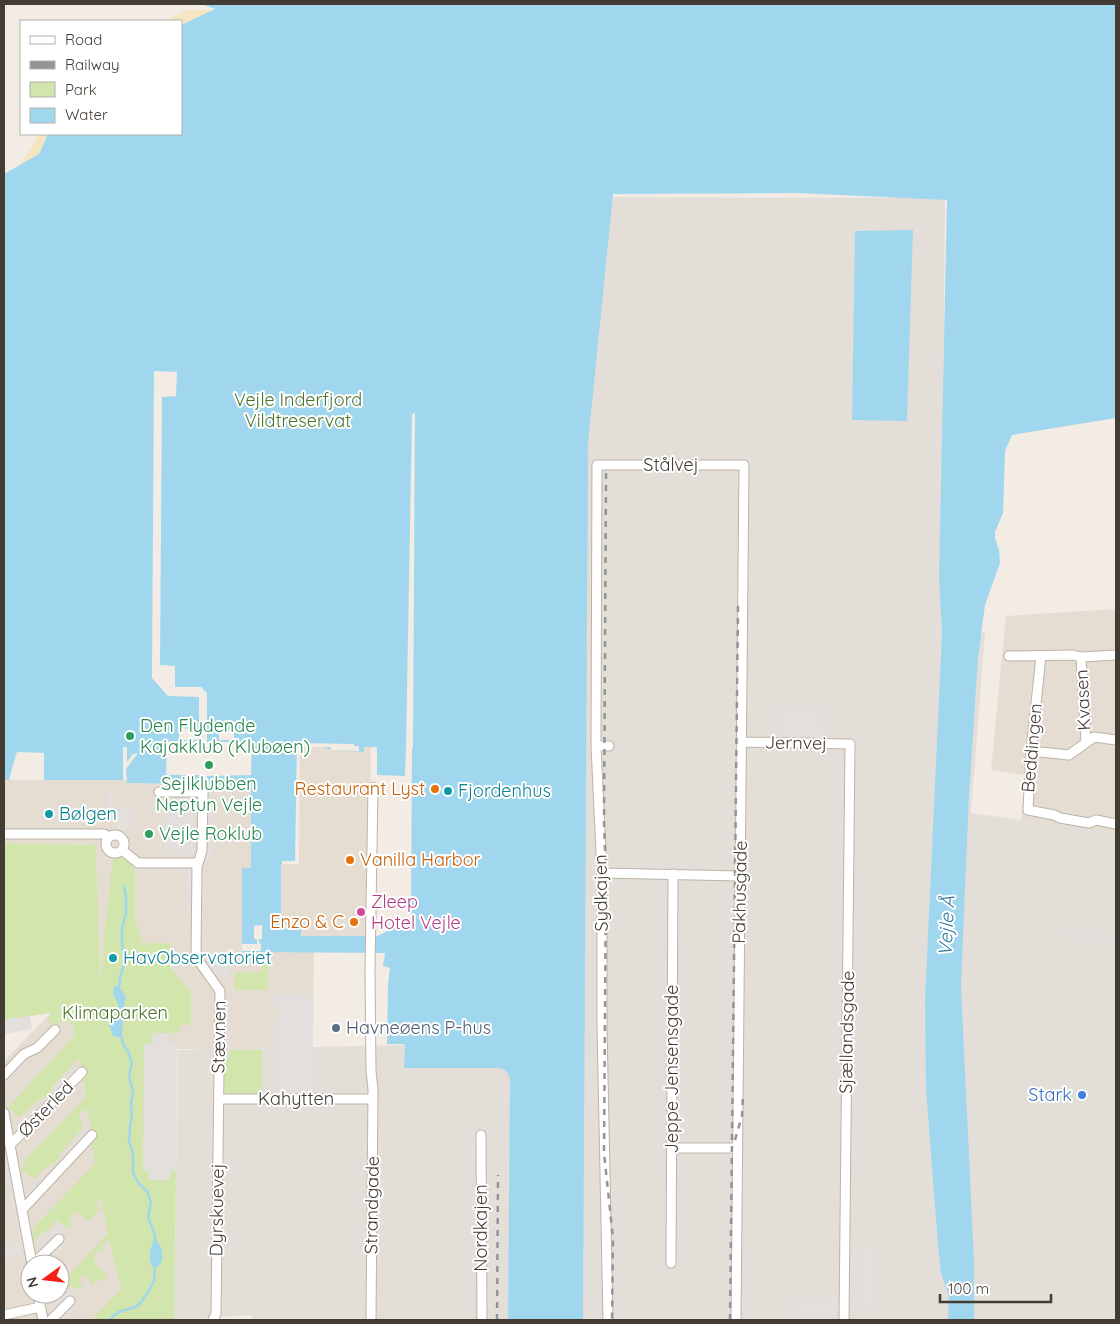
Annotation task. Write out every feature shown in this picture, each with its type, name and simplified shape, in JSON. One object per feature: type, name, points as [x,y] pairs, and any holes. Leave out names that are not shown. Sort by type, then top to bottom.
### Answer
[{"type":"street","name":"Stålvej","points":[[597,466],[744,465]]},
{"type":"street","name":"Pakhusgade","points":[[736,1320],[744,465]]},
{"type":"street","name":"Sydkajen","points":[[597,466],[596,746],[602,873],[602,1054],[608,1320]]},
{"type":"street","name":"Kvasen","points":[[1009,656],[1072,655],[1080,657],[1116,655]]},
{"type":"street","name":"Beddingen","points":[[1041,656],[1031,751],[1028,810],[1089,823],[1096,820],[1116,824]]},
{"type":"street","name":"Kvasen","points":[[1080,657],[1086,744]]},
{"type":"street","points":[[1031,751],[1069,755],[1094,737],[1116,740]]},
{"type":"street","name":"Jernvej","points":[[742,742],[850,744]]},
{"type":"street","name":"Sjællandsgade","points":[[844,1320],[850,744]]},
{"type":"street","points":[[596,746],[609,746]]},
{"type":"street","name":"Strandgade","points":[[371,1320],[373,1089],[370,1052],[370,935],[372,787]]},
{"type":"street","name":"Stævnen","points":[[160,792],[203,792],[202,851],[198,863],[196,957],[220,991],[219,1099]]},
{"type":"street","points":[[4,834],[104,834],[108,837],[115,835],[122,838],[124,844],[122,850],[115,854],[108,851],[106,844],[108,837]]},
{"type":"street","points":[[122,850],[138,863],[198,863]]},
{"type":"street","points":[[602,873],[740,876]]},
{"type":"street","name":"Jeppe Jensensgade","points":[[671,1263],[672,874]]},
{"type":"street","points":[[4,1075],[24,1054],[37,1048],[54,1030]]},
{"type":"street","name":"Østerled","points":[[10,1145],[82,1072]]},
{"type":"street","name":"Kahytten","points":[[219,1099],[373,1100]]},
{"type":"street","name":"Dyrskuevej","points":[[213,1320],[216,1314],[219,1099]]},
{"type":"street","name":"Østerled","points":[[4,1114],[31,1254]]},
{"type":"street","points":[[22,1210],[92,1135]]},
{"type":"street","name":"Nordkajen","points":[[481,1135],[482,1320]]},
{"type":"street","points":[[672,1148],[738,1148]]},
{"type":"street","name":"Østerled","points":[[43,1254],[59,1239]]},
{"type":"street","points":[[51,1320],[67,1304]]},
{"type":"street","points":[[4,1315],[40,1306],[43,1320]]},
{"type":"shaded area","points":[[614,197],[945,198],[941,626],[985,632],[971,813],[1116,833],[1116,1320],[253,1320],[252,1315],[174,1320],[178,1050],[403,1045],[405,975],[540,201]]},
{"type":"shaded area","points":[[1116,609],[1116,833],[1021,820],[1025,775],[991,770],[1006,616]]},
{"type":"shaded area","points":[[778,709],[823,709],[823,737],[778,737]]},
{"type":"shaded area","points":[[300,747],[371,747],[368,934],[363,936],[301,936],[281,928],[281,864],[299,863]]},
{"type":"shaded area","points":[[4,780],[127,780],[127,783],[251,785],[251,868],[242,869],[242,952],[314,952],[312,1094],[231,1049],[177,1049],[171,1320],[4,1320],[4,1061],[51,1013],[46,982],[100,972],[96,845],[4,843]]},
{"type":"shaded area","points":[[108,791],[113,791],[113,817],[107,817]]},
{"type":"shaded area","points":[[206,791],[212,791],[212,860],[206,860],[204,857]]},
{"type":"shaded area","points":[[166,796],[195,796],[194,836],[187,836],[187,841],[194,841],[194,855],[164,854]]},
{"type":"shaded area","points":[[117,808],[135,808],[134,829],[117,829]]},
{"type":"shaded area","points":[[136,866],[156,867],[156,873],[135,873]]},
{"type":"shaded area","points":[[168,867],[193,868],[193,910],[187,909],[187,873],[168,873]]},
{"type":"shaded area","points":[[200,873],[206,873],[206,909],[200,909]]},
{"type":"shaded area","points":[[199,919],[206,919],[206,953],[200,953]]},
{"type":"shaded area","points":[[1069,930],[1116,936],[1116,941],[1069,936]]},
{"type":"shaded area","points":[[204,959],[229,959],[228,977],[215,977]]},
{"type":"shaded area","points":[[219,994],[229,994],[229,1028],[219,1028]]},
{"type":"shaded area","points":[[273,994],[313,994],[312,1094],[272,1094],[273,1022],[278,1022],[279,1006],[273,1006]]},
{"type":"shaded area","points":[[30,1016],[32,1029],[4,1034],[4,1020]]},
{"type":"shaded area","points":[[219,1029],[229,1029],[229,1058],[219,1058]]},
{"type":"shaded area","points":[[153,1033],[168,1033],[168,1043],[177,1044],[176,1172],[170,1172],[170,1180],[149,1180],[149,1171],[143,1171],[144,1044],[152,1043]]},
{"type":"shaded area","points":[[26,1056],[29,1059],[5,1085],[4,1079]]},
{"type":"shaded area","points":[[76,1066],[80,1070],[57,1092],[53,1088]]},
{"type":"shaded area","points":[[36,1107],[40,1110],[19,1131],[16,1127]]},
{"type":"shaded area","points":[[87,1128],[91,1131],[71,1152],[68,1149]]},
{"type":"shaded area","points":[[4,1134],[23,1235],[18,1236],[4,1162]]},
{"type":"shaded area","points":[[43,1175],[47,1179],[30,1196],[26,1192]]},
{"type":"shaded area","points":[[59,1223],[64,1229],[57,1237],[65,1245],[56,1254],[39,1254],[42,1251],[38,1247]]},
{"type":"shaded area","points":[[20,1240],[23,1254],[20,1254],[20,1257],[4,1260],[4,1247],[8,1243]]},
{"type":"shaded area","points":[[857,1248],[876,1248],[875,1309],[857,1309]]},
{"type":"shaded area","points":[[70,1288],[75,1291],[70,1296]]},
{"type":"shaded area","points":[[794,1297],[836,1297],[836,1320],[789,1320],[789,1308],[794,1308]]},
{"type":"shaded area","points":[[73,1303],[77,1307],[64,1320],[57,1320]]},
{"type":"shaded area","points":[[54,1304],[62,1304],[53,1313],[49,1309]]},
{"type":"green space","name":"Klimaparken","points":[[4,843],[96,845],[100,972],[95,974],[102,972],[113,858],[126,857],[132,861],[135,875],[135,918],[142,943],[170,943],[170,967],[191,992],[191,1025],[180,1025],[180,1033],[153,1033],[153,1044],[144,1044],[149,1180],[169,1180],[170,1172],[176,1172],[174,1320],[91,1320],[121,1289],[109,1239],[101,1248],[103,1251],[98,1251],[94,1255],[96,1265],[108,1275],[102,1282],[98,1279],[91,1286],[89,1285],[92,1282],[84,1275],[78,1280],[83,1285],[77,1290],[71,1285],[70,1286],[70,1274],[108,1234],[101,1197],[95,1203],[100,1209],[88,1221],[77,1212],[69,1220],[72,1224],[67,1229],[58,1220],[45,1233],[43,1232],[33,1241],[33,1228],[96,1163],[94,1150],[90,1146],[93,1143],[88,1110],[84,1110],[79,1116],[83,1128],[60,1153],[56,1161],[35,1178],[29,1177],[26,1170],[21,1174],[20,1170],[25,1165],[23,1162],[86,1097],[78,1059],[52,1087],[52,1091],[38,1100],[24,1113],[18,1116],[12,1108],[9,1111],[8,1108],[12,1103],[75,1035],[72,1025],[67,1020],[64,1019],[56,1026],[46,1019],[51,1013],[4,1020]]},
{"type":"green space","points":[[262,961],[268,961],[268,990],[234,990],[235,972],[262,972]]},
{"type":"green space","points":[[223,1050],[262,1050],[262,1093],[231,1094],[225,1092],[223,1088]]},
{"type":"sand","points":[[186,10],[213,10],[182,25],[182,20],[168,20]]},
{"type":"sand","points":[[38,135],[48,135],[39,154],[20,165]]},
{"type":"water","name":"Vejle Inderfjord Vildtreservat","points":[[201,4],[1116,4],[1116,418],[1012,435],[1005,451],[1003,513],[995,532],[1000,563],[985,605],[978,658],[969,796],[961,986],[974,1261],[974,1320],[948,1320],[949,1296],[941,1273],[938,1246],[926,1089],[925,1000],[942,633],[939,577],[947,200],[798,193],[613,194],[588,443],[583,1320],[508,1320],[509,1075],[500,1068],[404,1068],[405,1044],[387,1044],[390,968],[383,966],[385,953],[242,952],[242,868],[251,868],[251,785],[127,783],[127,780],[44,780],[44,753],[17,753],[9,780],[4,780],[4,174],[39,154],[48,135],[182,135],[182,25],[215,9]],"holes":[[[300,747],[324,747],[331,750],[364,752],[364,747],[377,747],[377,775],[405,776],[406,748],[412,748],[411,918],[378,936],[301,936],[301,928],[281,928],[281,864],[299,864]]]},
{"type":"water","points":[[913,230],[907,421],[852,420],[855,231]]},
{"type":"water","points":[[114,986],[119,986],[126,997],[122,1038],[113,1036],[109,1024],[119,1007],[113,995]]},
{"type":"water","points":[[155,1240],[160,1245],[162,1259],[160,1265],[154,1268],[150,1262],[150,1255],[153,1241]]},
{"type":"pier","points":[[154,371],[177,372],[176,396],[162,397],[160,665],[175,666],[175,687],[201,687],[207,693],[207,742],[252,742],[251,775],[207,776],[206,785],[199,784],[199,775],[167,775],[166,773],[167,741],[179,742],[179,728],[197,729],[197,740],[182,741],[199,742],[199,697],[168,696],[152,678]]},
{"type":"pier","points":[[415,413],[413,748],[406,748],[412,414]]},
{"type":"pier","points":[[219,731],[234,731],[234,740],[219,740]]},
{"type":"pier","points":[[297,743],[354,744],[354,746],[359,746],[359,751],[331,750],[330,747],[300,747],[299,864],[282,864],[282,861],[295,861]]},
{"type":"pier","points":[[123,747],[127,747],[127,762],[133,754],[138,753],[126,769],[127,780],[123,780]]},
{"type":"pier","points":[[17,752],[44,753],[44,780],[41,780],[41,755],[18,755],[11,780],[9,780]]},
{"type":"pier","points":[[262,925],[262,939],[259,939],[261,951],[242,951],[242,944],[257,944],[257,939],[254,939],[254,926]]},
{"type":"waterway","points":[[119,987],[124,965],[122,942],[122,928],[126,913],[124,886]]},
{"type":"waterway","points":[[121,1035],[132,1063],[129,1076],[133,1092],[129,1140],[133,1155],[133,1173],[139,1184],[147,1191],[151,1202],[148,1217],[155,1235],[155,1242]]},
{"type":"waterway","points":[[110,1320],[118,1313],[135,1307],[140,1303],[154,1281],[155,1265]]},
{"type":"railway","points":[[606,473],[604,1153],[613,1238],[612,1320]]},
{"type":"railway","points":[[730,1320],[738,606]]},
{"type":"railway","points":[[735,1140],[742,1116],[743,1094]]},
{"type":"railway","points":[[497,1320],[498,1175]]},
{"type":"place","name":"Den Flydende Kajakklub (Klubøen)","points":[[130,736]]},
{"type":"place","name":"Sejlklubben Neptun Vejle","points":[[209,765]]},
{"type":"place","name":"Restaurant Lyst","points":[[435,789]]},
{"type":"place","name":"Fjordenhus","points":[[448,791]]},
{"type":"place","name":"Bølgen","points":[[49,814]]},
{"type":"place","name":"Vejle Roklub","points":[[149,834]]},
{"type":"place","name":"Vanilla Harbor","points":[[350,860]]},
{"type":"place","name":"Zleep Hotel Vejle","points":[[361,912]]},
{"type":"place","name":"Enzo & C","points":[[354,922]]},
{"type":"place","name":"HavObservatoriet","points":[[113,958]]},
{"type":"place","name":"Havneøens P-hus","points":[[336,1028]]},
{"type":"place","name":"Stark","points":[[1082,1095]]},
{"type":"water label","name":"Vejle Å","points":[[946,926]]}]
